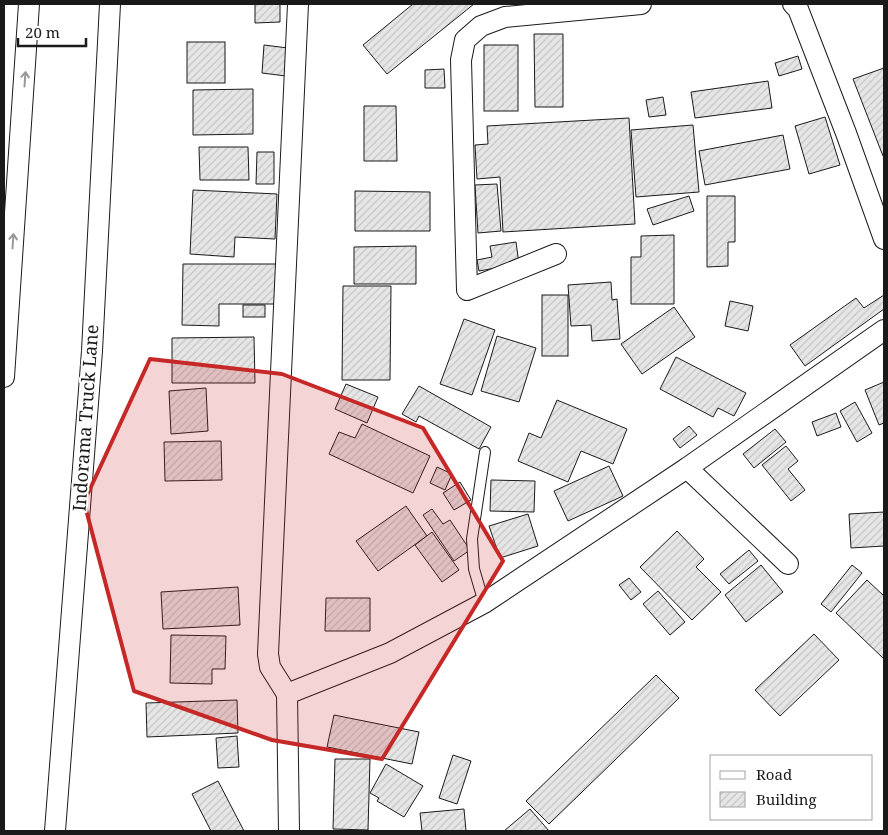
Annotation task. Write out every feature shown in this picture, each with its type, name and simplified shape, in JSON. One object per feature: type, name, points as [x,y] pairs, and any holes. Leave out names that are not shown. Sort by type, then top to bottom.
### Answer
[{"type":"street","points":[[4,377],[29,4]]},
{"type":"street","name":"Indorama Truck Lane","points":[[56,831],[92,351],[110,4]]},
{"type":"street","points":[[290,831],[287,694],[270,667],[268,654],[298,4]]},
{"type":"street","points":[[556,254],[467,290],[461,60],[465,40],[481,26],[505,17],[550,8],[641,4]]},
{"type":"street","points":[[793,4],[798,9],[805,27],[884,239]]},
{"type":"street","points":[[287,694],[390,654],[484,603],[687,468],[884,330]]},
{"type":"street","points":[[687,468],[788,564]]},
{"type":"lane","points":[[484,603],[474,569],[472,539],[485,452]]},
{"type":"highlighted area","points":[[150,359],[282,374],[423,428],[503,561],[382,759],[272,740],[134,691],[84,502]]},
{"type":"building","points":[[255,4],[280,4],[280,22],[255,23]]},
{"type":"building","points":[[413,4],[474,4],[387,74],[363,45]]},
{"type":"building","points":[[534,34],[563,34],[563,107],[535,107]]},
{"type":"building","points":[[187,42],[225,42],[225,83],[187,83]]},
{"type":"building","points":[[264,45],[288,48],[286,76],[262,73]]},
{"type":"building","points":[[484,45],[518,45],[518,111],[484,111]]},
{"type":"building","points":[[798,56],[802,69],[779,76],[775,63]]},
{"type":"building","points":[[884,68],[884,156],[883,156],[853,79]]},
{"type":"building","points":[[444,69],[445,88],[425,88],[425,70]]},
{"type":"building","points":[[768,81],[772,108],[695,118],[691,92]]},
{"type":"building","points":[[253,89],[253,134],[193,135],[193,90]]},
{"type":"building","points":[[663,97],[666,115],[649,117],[646,100]]},
{"type":"building","points":[[364,106],[396,106],[397,161],[364,161]]},
{"type":"building","points":[[825,117],[840,165],[809,174],[795,126]]},
{"type":"building","points":[[629,118],[635,224],[503,232],[500,177],[477,179],[475,145],[488,144],[487,126]]},
{"type":"building","points":[[693,125],[699,192],[636,197],[631,130]]},
{"type":"building","points":[[783,135],[790,169],[705,185],[699,151]]},
{"type":"building","points":[[199,147],[248,147],[249,180],[200,180]]},
{"type":"building","points":[[257,152],[274,152],[274,184],[256,184]]},
{"type":"building","points":[[497,184],[501,231],[478,233],[475,185]]},
{"type":"building","points":[[193,190],[277,194],[275,239],[235,237],[234,257],[190,254]]},
{"type":"building","points":[[355,191],[430,192],[430,231],[355,231]]},
{"type":"building","points":[[689,196],[694,211],[653,225],[647,209]]},
{"type":"building","points":[[707,196],[735,196],[735,242],[728,242],[728,266],[707,267]]},
{"type":"building","points":[[674,235],[674,304],[631,304],[631,257],[641,257],[641,236]]},
{"type":"building","points":[[516,242],[519,264],[479,271],[477,260],[492,257],[490,246]]},
{"type":"building","points":[[416,246],[416,284],[354,284],[354,247]]},
{"type":"building","points":[[183,264],[278,264],[278,304],[219,304],[219,326],[182,325]]},
{"type":"building","points":[[611,282],[612,300],[617,299],[620,339],[592,341],[591,325],[571,326],[568,285]]},
{"type":"building","points":[[343,286],[391,286],[390,380],[342,380]]},
{"type":"building","points":[[542,295],[568,295],[568,356],[542,356]]},
{"type":"building","points":[[884,295],[884,309],[805,366],[790,345],[856,298],[864,308]]},
{"type":"building","points":[[730,301],[753,306],[748,331],[725,326]]},
{"type":"building","points":[[243,305],[265,305],[265,317],[243,317]]},
{"type":"building","points":[[674,307],[695,337],[642,374],[621,344]]},
{"type":"building","points":[[464,319],[495,330],[472,395],[440,384]]},
{"type":"building","points":[[497,336],[536,348],[519,402],[481,391]]},
{"type":"building","points":[[254,337],[255,383],[172,383],[172,338]]},
{"type":"building","points":[[676,357],[746,393],[734,416],[718,408],[713,417],[660,389]]},
{"type":"building","points":[[884,382],[884,423],[879,425],[865,390]]},
{"type":"building","points":[[346,384],[378,397],[367,423],[335,409]]},
{"type":"building","points":[[419,386],[491,427],[479,449],[419,416],[416,422],[402,414]]},
{"type":"building","points":[[206,388],[208,431],[171,434],[169,391]]},
{"type":"building","points":[[557,400],[627,429],[613,464],[581,451],[568,482],[518,461],[529,433],[541,438]]},
{"type":"building","points":[[855,402],[872,433],[857,442],[840,411]]},
{"type":"building","points":[[836,413],[841,427],[817,436],[812,422]]},
{"type":"building","points":[[362,424],[430,456],[413,493],[329,454],[339,432],[355,438]]},
{"type":"building","points":[[689,426],[697,435],[680,448],[673,439]]},
{"type":"building","points":[[775,429],[786,442],[754,468],[743,454]]},
{"type":"building","points":[[221,441],[222,480],[165,481],[164,442]]},
{"type":"building","points":[[786,446],[798,461],[788,469],[805,490],[791,501],[762,465]]},
{"type":"building","points":[[609,466],[623,496],[568,521],[554,491]]},
{"type":"building","points":[[437,467],[452,474],[445,490],[430,483]]},
{"type":"building","points":[[491,480],[535,481],[534,512],[490,511]]},
{"type":"building","points":[[460,482],[471,500],[454,510],[443,493]]},
{"type":"building","points":[[406,506],[427,536],[378,571],[356,541]]},
{"type":"building","points":[[432,509],[443,524],[450,520],[470,550],[454,561],[423,515]]},
{"type":"building","points":[[884,512],[884,546],[851,548],[849,514]]},
{"type":"building","points":[[528,514],[538,546],[500,558],[489,526]]},
{"type":"building","points":[[677,531],[704,559],[696,567],[721,592],[692,620],[640,567]]},
{"type":"building","points":[[432,532],[459,570],[442,582],[415,545]]},
{"type":"building","points":[[749,550],[758,561],[729,584],[720,574]]},
{"type":"building","points":[[761,565],[783,592],[746,622],[725,595]]},
{"type":"building","points":[[852,565],[862,573],[831,612],[821,604]]},
{"type":"building","points":[[629,578],[641,592],[631,600],[619,585]]},
{"type":"building","points":[[867,580],[884,596],[884,659],[836,613]]},
{"type":"building","points":[[238,587],[240,625],[163,629],[161,592]]},
{"type":"building","points":[[658,591],[685,622],[670,635],[643,604]]},
{"type":"building","points":[[326,598],[370,598],[370,631],[325,631]]},
{"type":"building","points":[[814,634],[839,660],[780,716],[755,690]]},
{"type":"building","points":[[171,635],[226,636],[225,669],[212,669],[212,684],[170,683]]},
{"type":"building","points":[[656,675],[679,698],[549,824],[526,801]]},
{"type":"building","points":[[237,700],[238,733],[147,737],[146,703]]},
{"type":"building","points":[[334,715],[419,732],[412,764],[327,747]]},
{"type":"building","points":[[237,736],[239,767],[218,768],[216,738]]},
{"type":"building","points":[[453,755],[471,761],[457,804],[439,798]]},
{"type":"building","points":[[335,759],[370,759],[368,830],[333,829]]},
{"type":"building","points":[[386,764],[423,786],[404,817],[377,801],[379,798],[370,793]]},
{"type":"building","points":[[218,781],[244,831],[211,831],[192,794]]},
{"type":"building","points":[[464,809],[466,831],[422,831],[420,813]]},
{"type":"building","points":[[530,809],[549,831],[504,831]]}]
